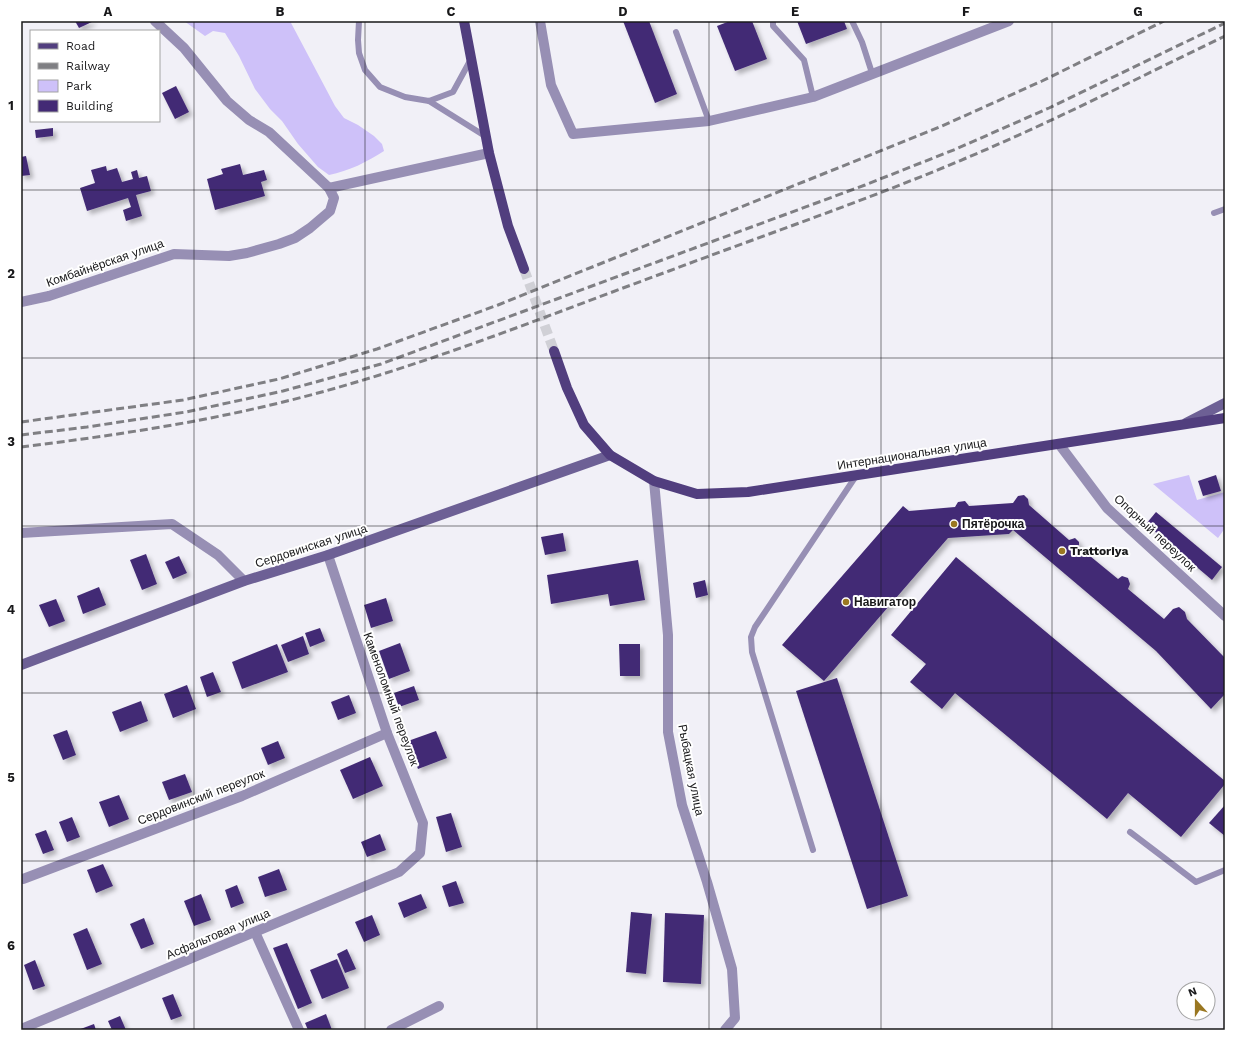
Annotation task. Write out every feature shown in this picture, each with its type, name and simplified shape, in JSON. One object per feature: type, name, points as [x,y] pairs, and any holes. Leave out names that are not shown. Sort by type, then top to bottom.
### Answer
[{"type":"main road","points":[[464,21],[489,153],[508,226],[524,269]]},
{"type":"main road","name":"Интернациональная улица","points":[[554,351],[567,388],[584,425],[610,455],[654,481],[696,494],[748,492],[1225,418]]},
{"type":"street","points":[[155,21],[184,48],[227,101],[249,120],[269,132],[329,188],[489,153]]},
{"type":"street","points":[[540,21],[551,85],[573,134],[709,121],[813,96],[1009,21]]},
{"type":"street","name":"Комбайнёрская улица","points":[[21,302],[49,296],[174,254],[230,256],[279,244],[295,238],[310,228],[330,211],[334,198],[329,188]]},
{"type":"street","points":[[1184,424],[1225,403]]},
{"type":"street","name":"Опорный переулок","points":[[1059,444],[1107,508],[1225,616]]},
{"type":"street","name":"Сердовинская улица","points":[[21,665],[244,581],[328,555],[610,455]]},
{"type":"street","name":"Рыбацкая улица","points":[[654,481],[668,635],[668,732],[682,805],[707,882],[732,969],[735,1018],[725,1030]]},
{"type":"street","points":[[21,533],[172,524],[218,555],[244,581]]},
{"type":"street","name":"Каменоломный переулок","points":[[328,555],[387,733],[423,823],[420,853]]},
{"type":"street","name":"Сердовинский переулок","points":[[23,879],[242,796],[387,733]]},
{"type":"street","name":"Асфальтовая улица","points":[[21,1029],[399,872],[420,853]]},
{"type":"street","points":[[255,932],[298,1030]]},
{"type":"street","points":[[390,1030],[439,1006]]},
{"type":"lane","points":[[359,21],[359,53],[365,70],[380,87],[405,97],[429,101],[486,136]]},
{"type":"lane","points":[[773,21],[773,26],[804,60],[813,96]]},
{"type":"lane","points":[[852,21],[862,42],[872,73]]},
{"type":"lane","points":[[676,32],[709,121]]},
{"type":"lane","points":[[429,101],[452,92],[471,59]]},
{"type":"lane","points":[[1214,213],[1225,209]]},
{"type":"lane","points":[[813,850],[752,652],[751,637],[755,627],[856,476]]},
{"type":"lane","points":[[1130,832],[1196,882],[1225,870]]},
{"type":"green space","points":[[184,21],[290,21],[335,106],[344,118],[358,125],[374,136],[382,144],[384,151],[358,166],[329,175],[318,167],[298,144],[282,121],[270,109],[255,89],[239,56],[225,33],[213,31],[205,36]]},
{"type":"green space","points":[[1189,475],[1197,500],[1225,492],[1225,528],[1218,538],[1153,484]]},
{"type":"building","points":[[75,21],[94,21],[79,28]]},
{"type":"building","points":[[623,21],[649,21],[677,94],[655,103]]},
{"type":"building","points":[[730,21],[752,21],[767,59],[735,71],[717,26]]},
{"type":"building","points":[[797,21],[844,21],[847,29],[806,44]]},
{"type":"building","points":[[176,86],[189,112],[175,119],[162,93]]},
{"type":"building","points":[[53,128],[53,136],[36,138],[35,130]]},
{"type":"building","points":[[26,156],[30,175],[21,176],[21,157]]},
{"type":"building","points":[[240,164],[243,175],[264,170],[267,180],[261,182],[265,196],[215,210],[207,179],[223,174],[221,169]]},
{"type":"building","points":[[106,166],[107,171],[117,168],[122,182],[133,179],[131,172],[137,170],[139,178],[147,176],[151,191],[136,195],[142,216],[126,221],[123,210],[131,207],[128,198],[87,211],[80,188],[95,183],[91,170]]},
{"type":"building","points":[[1216,475],[1221,491],[1203,496],[1198,481]]},
{"type":"building","points":[[1024,495],[1028,499],[1029,505],[1069,540],[1075,538],[1079,542],[1079,547],[1118,579],[1122,576],[1128,578],[1130,584],[1128,589],[1164,619],[1173,609],[1179,607],[1185,612],[1187,619],[1225,658],[1225,694],[1211,709],[1156,651],[1013,530],[1009,534],[948,538],[824,681],[782,645],[903,506],[909,511],[955,507],[958,502],[965,501],[969,506],[1013,503],[1018,496]]},
{"type":"building","points":[[1156,512],[1222,567],[1212,580],[1146,524]]},
{"type":"building","points":[[563,533],[566,551],[545,555],[541,537]]},
{"type":"building","points":[[146,554],[157,584],[142,590],[130,560]]},
{"type":"building","points":[[179,556],[187,573],[173,579],[165,562]]},
{"type":"building","points":[[956,557],[1225,781],[1225,784],[1181,837],[1128,793],[1107,819],[955,693],[942,709],[910,682],[926,664],[891,635]]},
{"type":"building","points":[[638,560],[645,600],[610,606],[608,594],[551,604],[547,575]]},
{"type":"building","points":[[705,580],[708,595],[696,598],[693,583]]},
{"type":"building","points":[[99,587],[106,605],[83,614],[77,596]]},
{"type":"building","points":[[386,598],[393,621],[371,628],[364,605]]},
{"type":"building","points":[[56,599],[65,621],[49,627],[39,605]]},
{"type":"building","points":[[320,628],[325,641],[310,647],[305,633]]},
{"type":"building","points":[[303,636],[309,654],[288,662],[281,645]]},
{"type":"building","points":[[400,643],[410,671],[389,679],[379,651]]},
{"type":"building","points":[[277,644],[288,672],[242,689],[232,662]]},
{"type":"building","points":[[619,644],[640,644],[640,676],[620,676]]},
{"type":"building","points":[[213,672],[221,692],[207,697],[200,677]]},
{"type":"building","points":[[837,678],[908,896],[867,909],[796,691]]},
{"type":"building","points":[[187,685],[196,709],[173,718],[164,694]]},
{"type":"building","points":[[414,686],[419,700],[399,707],[394,693]]},
{"type":"building","points":[[349,695],[356,713],[338,720],[331,702]]},
{"type":"building","points":[[141,701],[148,721],[120,732],[112,712]]},
{"type":"building","points":[[67,730],[76,755],[63,760],[53,735]]},
{"type":"building","points":[[436,731],[447,758],[418,769],[408,741]]},
{"type":"building","points":[[278,741],[285,758],[268,765],[261,748]]},
{"type":"building","points":[[370,757],[383,786],[353,799],[340,770]]},
{"type":"building","points":[[185,774],[192,792],[169,800],[162,782]]},
{"type":"building","points":[[119,795],[129,819],[109,827],[99,802]]},
{"type":"building","points":[[1225,805],[1225,836],[1209,823]]},
{"type":"building","points":[[451,813],[462,847],[446,852],[436,817]]},
{"type":"building","points":[[72,817],[80,837],[67,842],[59,822]]},
{"type":"building","points":[[46,830],[54,850],[43,854],[35,834]]},
{"type":"building","points":[[380,834],[386,850],[367,857],[361,842]]},
{"type":"building","points":[[103,864],[113,886],[96,893],[87,870]]},
{"type":"building","points":[[279,869],[287,890],[265,897],[258,877]]},
{"type":"building","points":[[456,881],[464,903],[449,907],[442,886]]},
{"type":"building","points":[[237,885],[244,903],[231,908],[225,890]]},
{"type":"building","points":[[201,894],[211,920],[194,926],[184,901]]},
{"type":"building","points":[[421,894],[427,908],[404,918],[398,903]]},
{"type":"building","points":[[631,912],[652,914],[646,974],[626,972]]},
{"type":"building","points":[[665,913],[704,915],[701,984],[663,982]]},
{"type":"building","points":[[372,915],[380,935],[364,942],[355,922]]},
{"type":"building","points":[[144,918],[154,944],[141,949],[130,924]]},
{"type":"building","points":[[87,928],[102,964],[87,970],[73,934]]},
{"type":"building","points":[[287,943],[312,1003],[298,1009],[273,948]]},
{"type":"building","points":[[347,949],[356,969],[345,973],[337,954]]},
{"type":"building","points":[[337,959],[349,988],[322,999],[310,970]]},
{"type":"building","points":[[35,960],[45,986],[33,990],[24,965]]},
{"type":"building","points":[[173,994],[182,1016],[171,1020],[162,998]]},
{"type":"building","points":[[326,1014],[332,1030],[308,1030],[305,1023]]},
{"type":"building","points":[[120,1016],[126,1030],[112,1030],[108,1021]]},
{"type":"building","points":[[94,1024],[96,1030],[78,1030]]},
{"type":"tunnel","points":[[524,269],[554,351]]},
{"type":"railway","points":[[21,422],[183,400],[279,379],[377,349],[498,305],[942,126],[1042,81],[1164,21]]},
{"type":"railway","points":[[21,435],[186,412],[283,391],[381,364],[865,185],[956,149],[1049,108],[1225,23]]},
{"type":"railway","points":[[21,447],[154,428],[254,409],[336,388],[432,358],[891,189],[1030,130],[1225,36]]},
{"type":"place","name":"Пятёрочка","points":[[954,524]]},
{"type":"place","name":"Trattoriya","points":[[1062,551]]},
{"type":"place","name":"Навигатор","points":[[846,602]]}]
